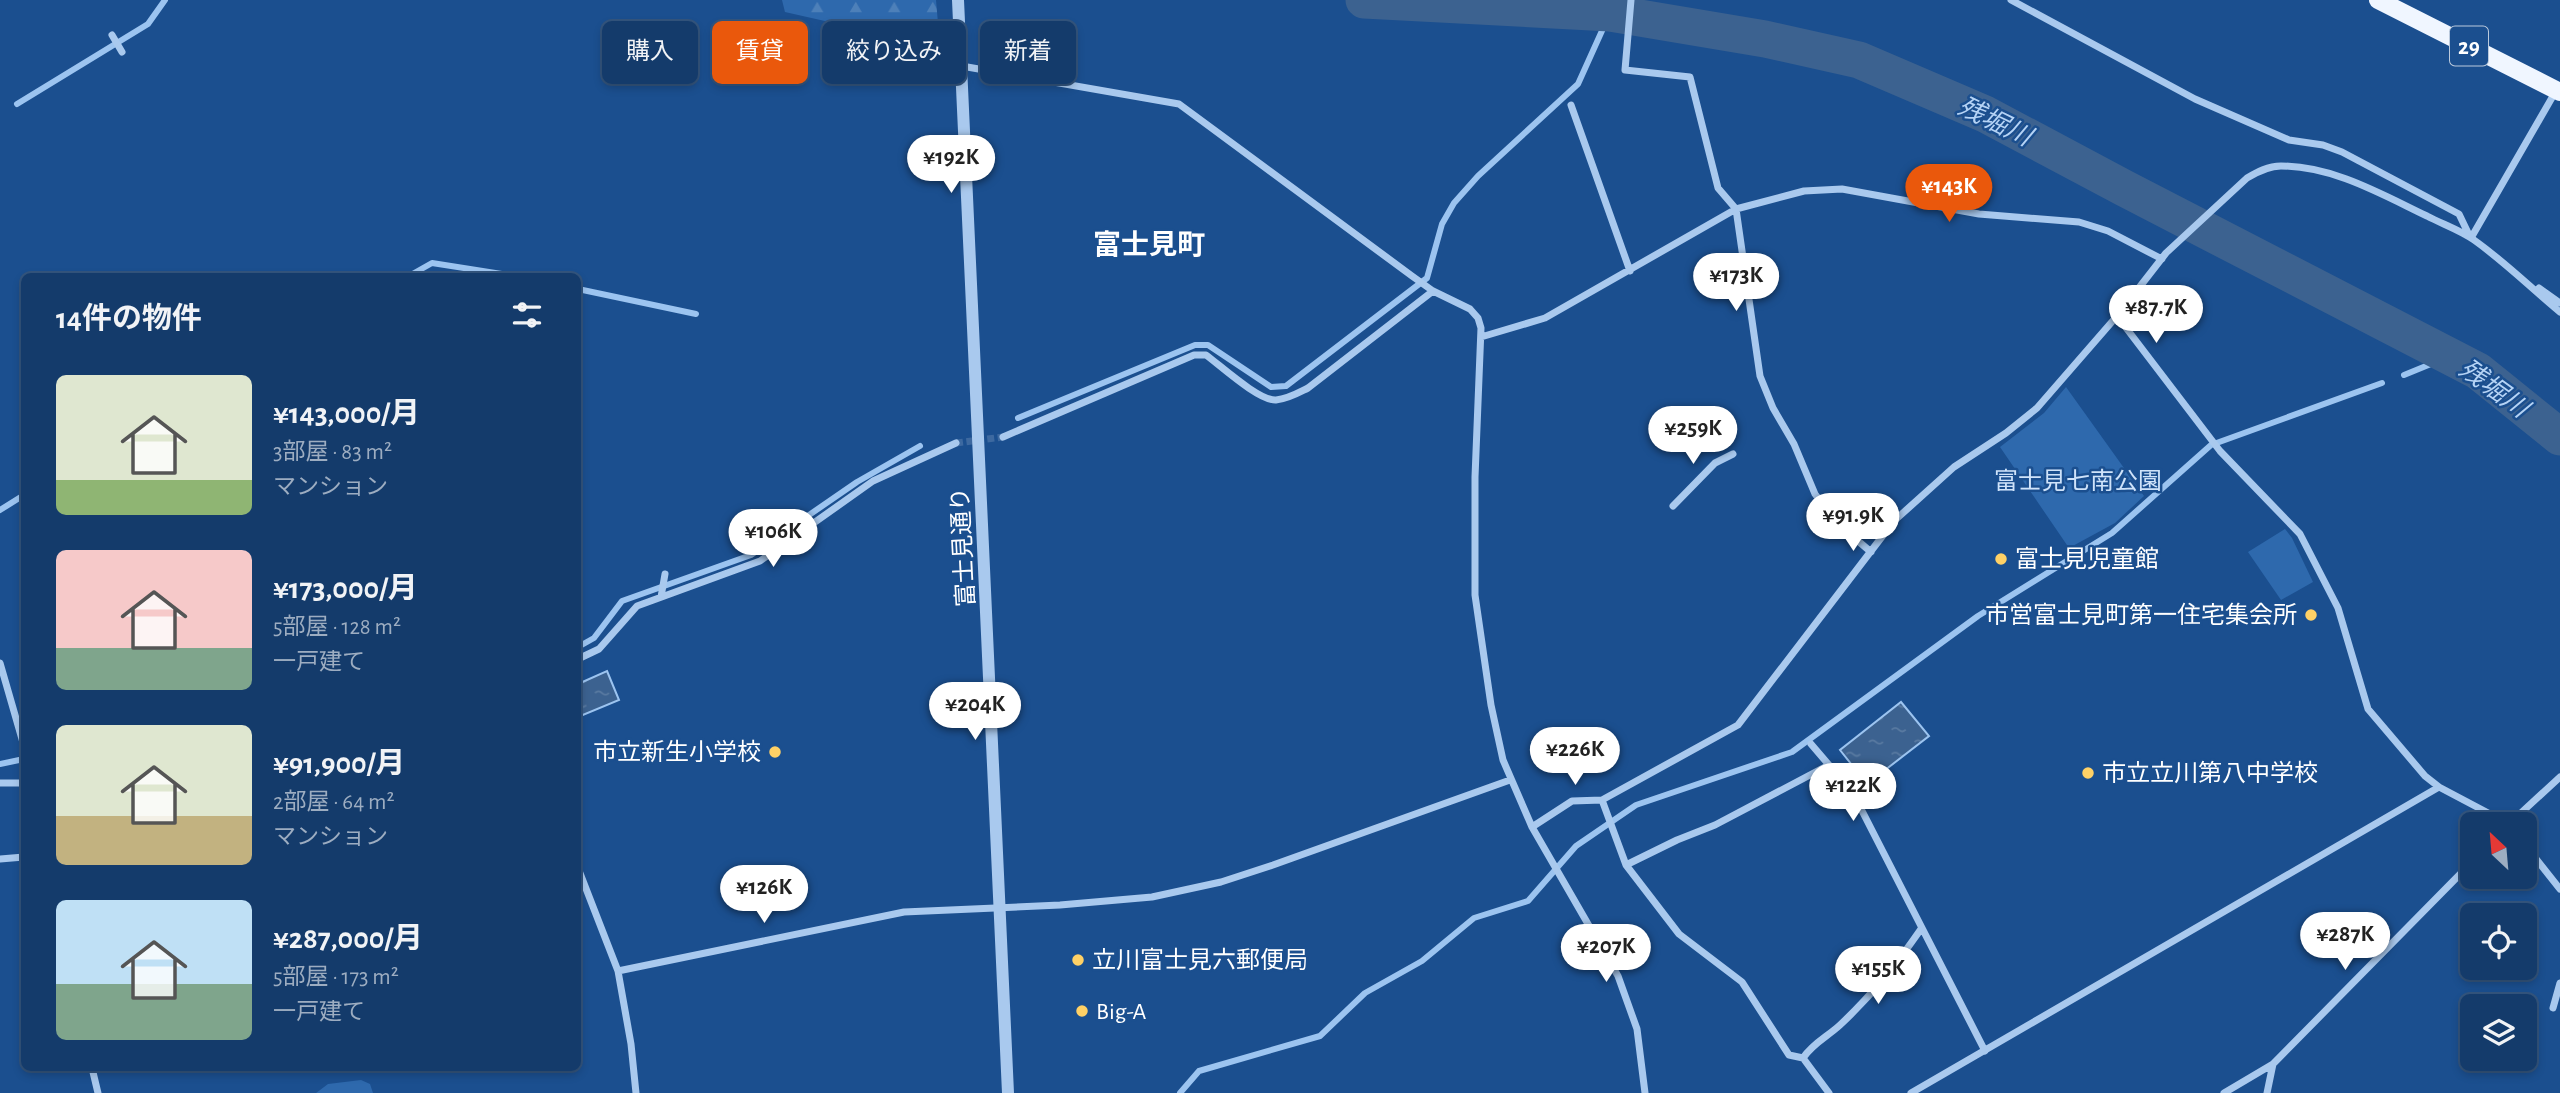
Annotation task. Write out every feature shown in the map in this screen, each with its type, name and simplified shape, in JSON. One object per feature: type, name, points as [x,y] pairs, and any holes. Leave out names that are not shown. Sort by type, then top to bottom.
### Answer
[{"type":"main road","name":"29","points":[[2378,0],[2559,88]]},
{"type":"street","name":"富士見通り","points":[[958,0],[1008,1093]]},
{"type":"street","points":[[1631,0],[1625,70],[1690,77],[1718,188],[1736,209],[1760,376],[1815,494],[1837,523],[1871,552]]},
{"type":"street","points":[[2011,0],[2195,99],[2289,140],[2323,145],[2342,152],[2459,214],[2471,238]]},
{"type":"street","points":[[111,35],[122,52]]},
{"type":"street","points":[[966,67],[1179,104],[1412,276],[1433,291],[1470,309],[1478,318],[1481,337],[1475,477],[1475,595],[1491,705],[1503,760],[1532,827],[1618,976],[1637,1029],[1645,1093]]},
{"type":"street","points":[[2471,238],[2559,88]]},
{"type":"street","points":[[1571,105],[1630,271]]},
{"type":"street","points":[[1532,827],[1572,801],[1602,800],[1738,725],[1894,521],[1954,467],[2006,433],[2037,408],[2117,316],[2164,256],[2223,198],[2246,178],[2262,169],[2280,166],[2313,169],[2346,178],[2471,238],[2560,303]]},
{"type":"street","points":[[1481,337],[1545,318],[1736,209],[1804,191],[1842,190],[1979,214],[2079,222],[2108,231],[2164,256]]},
{"type":"street","points":[[2513,269],[2560,312]]},
{"type":"street","points":[[1003,437],[1194,355],[1206,355],[1249,387],[1273,400],[1290,397],[1308,388],[1433,291]]},
{"type":"street","points":[[2117,316],[2220,451],[2300,534],[2338,608],[2368,709],[2425,776],[2487,812]]},
{"type":"street","points":[[581,658],[599,649],[637,606],[761,561],[873,481],[956,443]]},
{"type":"street","points":[[1674,506],[1715,463],[1732,454]]},
{"type":"street","points":[[761,526],[785,543]]},
{"type":"street","points":[[662,596],[665,573]]},
{"type":"street","points":[[0,663],[21,736]]},
{"type":"street","points":[[1811,744],[1857,801],[1985,1051]]},
{"type":"street","points":[[1626,865],[1715,825],[1829,765]]},
{"type":"street","points":[[2522,812],[2560,777]]},
{"type":"street","points":[[618,971],[904,912],[1152,897],[1221,882],[1510,780]]},
{"type":"street","points":[[0,783],[21,783]]},
{"type":"street","points":[[1911,1093],[2440,787]]},
{"type":"street","points":[[1602,800],[1626,865],[1679,934],[1742,982],[1789,1055],[1803,1058],[1829,1093]]},
{"type":"street","points":[[0,859],[21,857]]},
{"type":"street","points":[[2538,861],[2560,889]]},
{"type":"street","points":[[2224,1093],[2273,1064],[2460,874]]},
{"type":"street","points":[[581,876],[618,971],[631,1044],[636,1093]]},
{"type":"street","points":[[1803,1058],[1810,1048],[1839,1026],[1874,989],[1921,929]]},
{"type":"street","points":[[2553,1008],[2560,983]]},
{"type":"street","points":[[2267,1093],[2273,1064]]},
{"type":"street","points":[[93,1071],[97,1093]]},
{"type":"green space","points":[[782,0],[936,0],[938,21],[825,21],[785,12]]},
{"type":"green space","name":"富士見七南公園","points":[[2066,387],[2144,496],[2115,523],[2069,548],[2000,447],[2044,413]]},
{"type":"green space","points":[[2285,529],[2313,582],[2281,600],[2248,552]]},
{"type":"green space","points":[[361,1080],[370,1084],[373,1093],[316,1093],[328,1084]]},
{"type":"water","points":[[607,671],[619,700],[581,716],[581,683]]},
{"type":"water","points":[[1901,702],[1929,736],[1867,784],[1840,750]]},
{"type":"waterway","points":[[17,104],[148,24],[165,0]]},
{"type":"waterway","name":"残堀川","points":[[1364,0],[1610,13],[1765,39],[1859,60],[1985,114],[2478,371],[2560,437]]},
{"type":"waterway","points":[[1018,418],[1195,345],[1208,345],[1271,387],[1286,386],[1427,278],[1442,224],[1454,203],[1478,176],[1578,84],[1610,13]]},
{"type":"waterway","points":[[414,273],[432,263],[496,273]]},
{"type":"waterway","points":[[581,290],[696,314]]},
{"type":"waterway","points":[[2404,375],[2448,357]]},
{"type":"waterway","points":[[1180,1093],[1199,1071],[1320,1036],[1365,993],[1422,961],[1474,918],[1528,901],[1576,846],[1636,805],[1792,752],[1978,616],[2112,533],[2211,445],[2382,383]]},
{"type":"waterway","points":[[581,645],[594,638],[622,601],[751,555],[857,482],[920,446]]},
{"type":"waterway","points":[[0,510],[21,497]]},
{"type":"waterway","points":[[0,764],[21,760]]},
{"type":"tunnel","points":[[956,443],[1003,437]]},
{"type":"place","name":"富士見児童館","points":[[2001,559]]},
{"type":"place","name":"市営富士見町第一住宅集会所","points":[[2311,615]]},
{"type":"place","name":"市立新生小学校","points":[[775,752]]},
{"type":"place","name":"市立立川第八中学校","points":[[2088,773]]},
{"type":"place","name":"立川富士見六郵便局","points":[[1078,960]]},
{"type":"place","name":"Big-A","points":[[1082,1011]]},
{"type":"district","name":"富士見町","points":[[1149,244]]}]
